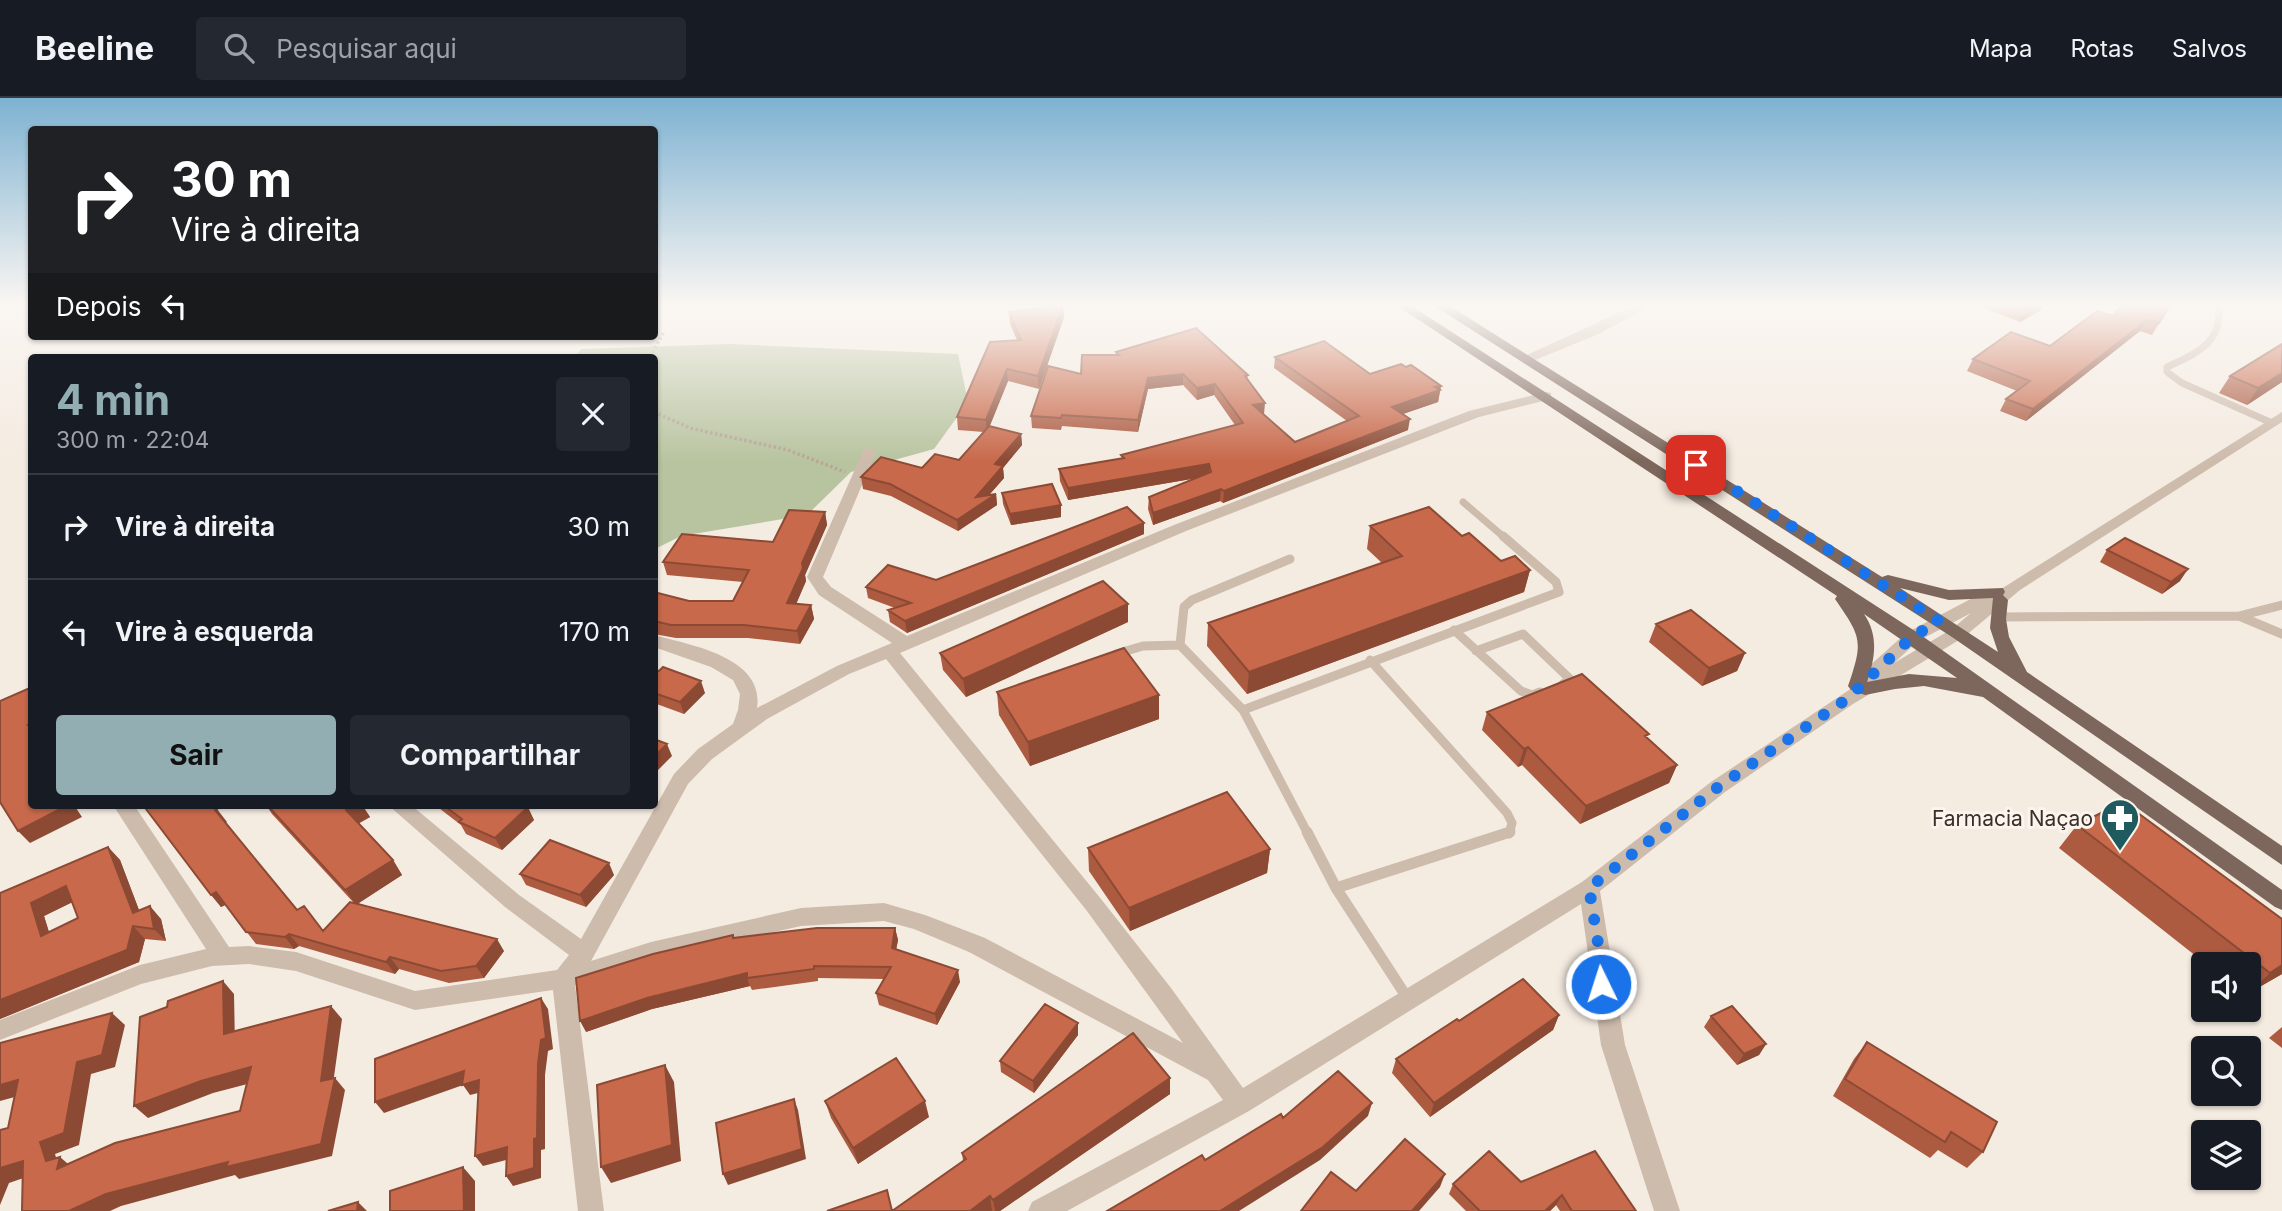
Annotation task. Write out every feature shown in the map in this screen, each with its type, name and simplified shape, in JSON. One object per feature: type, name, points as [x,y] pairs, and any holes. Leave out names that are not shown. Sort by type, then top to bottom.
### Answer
[{"type":"main road","points":[[1484,357],[1912,637],[2282,901]]},
{"type":"main road","points":[[1522,357],[1958,633],[2282,858]]},
{"type":"main road","points":[[1852,566],[1932,592],[1998,603],[2006,652],[2031,683]]},
{"type":"main road","points":[[1824,579],[1848,604],[1865,629],[1867,656],[1857,691]]},
{"type":"main road","points":[[1857,691],[1888,682],[1929,680],[1969,686],[1999,697]]},
{"type":"street","points":[[1525,359],[1530,357]]},
{"type":"street","points":[[591,1211],[563,979],[584,953],[681,779],[705,754],[742,726],[803,690],[1136,545],[1357,457],[1474,414],[1546,396]]},
{"type":"street","points":[[1041,1211],[1240,1103],[1589,888],[1718,787],[1857,691],[1958,633],[1998,603],[2014,586],[2277,419]]},
{"type":"street","points":[[869,452],[815,577],[825,592],[897,647],[1163,995],[1240,1103]]},
{"type":"street","points":[[1857,691],[1912,637],[1939,621],[1998,603]]},
{"type":"street","points":[[658,642],[733,671],[745,682],[749,706],[742,726]]},
{"type":"street","points":[[126,809],[222,954]]},
{"type":"street","points":[[403,809],[512,901],[584,953]]},
{"type":"street","points":[[1589,888],[1613,1045],[1667,1211]]},
{"type":"street","points":[[0,1030],[171,965],[222,954],[242,953],[289,960],[324,969],[412,1001],[505,991],[563,979],[651,951],[737,929],[801,917],[884,912],[917,921],[977,946],[1216,1072]]},
{"type":"lane","points":[[2189,357],[2167,368],[2167,372],[2182,383],[2277,419]]},
{"type":"lane","points":[[1243,710],[1370,660],[1552,596],[1560,587],[1462,502]]},
{"type":"lane","points":[[1180,645],[1184,607],[1192,600],[1290,559]]},
{"type":"lane","points":[[1998,603],[2239,616],[2282,605]]},
{"type":"lane","points":[[2239,616],[2282,634]]},
{"type":"lane","points":[[1454,630],[1476,651],[1526,695],[1569,681],[1523,634],[1476,651]]},
{"type":"lane","points":[[1105,657],[1143,646],[1180,645],[1243,710],[1336,888],[1408,999]]},
{"type":"lane","points":[[1336,888],[1509,834],[1513,829],[1513,823],[1507,813],[1370,660]]},
{"type":"path","points":[[658,414],[690,428],[788,450],[858,480]]},
{"type":"green space","points":[[658,357],[959,357],[968,402],[934,449],[851,472],[807,515],[681,536],[658,548]]},
{"type":"building","points":[[983,357],[1045,357],[1038,376],[1007,369],[986,420],[957,417]]},
{"type":"building","points":[[1082,357],[1228,357],[1248,375],[1245,376],[1265,403],[1253,405],[1295,442],[1359,416],[1275,357],[1346,357],[1370,374],[1401,364],[1406,367],[1411,365],[1441,386],[1435,387],[1440,390],[1392,407],[1410,419],[1224,491],[1221,489],[1153,513],[1149,497],[1211,472],[1209,464],[1068,488],[1059,469],[1124,458],[1121,455],[1243,423],[1215,384],[1197,388],[1183,374],[1148,378],[1138,420],[1062,415],[1061,418],[1031,416],[1048,366],[1081,374]]},
{"type":"building","points":[[2100,357],[2033,409],[2006,399],[2030,381],[1973,359]]},
{"type":"building","points":[[2261,357],[2282,357],[2282,373],[2258,388],[2230,376]]},
{"type":"building","points":[[989,426],[1021,434],[995,464],[1003,466],[976,497],[996,494],[957,520],[890,484],[861,477],[881,457],[922,468],[935,454],[959,460]]},
{"type":"building","points":[[1052,484],[1061,505],[1010,514],[1002,493]]},
{"type":"building","points":[[1127,507],[1144,523],[905,621],[888,610],[911,603],[866,587],[888,565],[936,580]]},
{"type":"building","points":[[1429,507],[1462,536],[1469,533],[1501,561],[1515,556],[1530,570],[1249,672],[1208,623],[1402,556],[1370,526]]},
{"type":"building","points":[[789,510],[825,512],[787,603],[811,605],[797,631],[744,625],[671,625],[658,622],[658,593],[689,601],[733,601],[749,570],[663,562],[682,534],[773,542]]},
{"type":"building","points":[[2125,538],[2188,569],[2171,582],[2107,550]]},
{"type":"building","points":[[1103,581],[1128,604],[963,679],[940,653]]},
{"type":"building","points":[[1691,610],[1745,653],[1709,668],[1656,624]]},
{"type":"building","points":[[1124,648],[1159,695],[1028,742],[997,692]]},
{"type":"building","points":[[663,667],[701,681],[680,702],[658,694],[659,671]]},
{"type":"building","points":[[1582,674],[1649,734],[1645,736],[1677,765],[1586,806],[1528,747],[1524,749],[1487,712]]},
{"type":"building","points":[[28,689],[28,809],[60,809],[18,831],[0,802],[0,701]]},
{"type":"building","points":[[658,741],[667,744],[658,753]]},
{"type":"building","points":[[1227,792],[1270,849],[1129,908],[1088,848]]},
{"type":"building","points":[[2123,802],[2282,919],[2282,965],[2270,973],[2261,966],[2261,952],[2243,952],[2077,825]]},
{"type":"building","points":[[146,809],[217,809],[215,810],[297,910],[304,906],[323,931],[350,902],[497,939],[476,966],[441,971],[390,957],[386,962],[289,934],[285,937],[246,932],[216,892],[211,895]]},
{"type":"building","points":[[271,809],[348,809],[393,860],[345,890]]},
{"type":"building","points":[[448,809],[526,809],[495,838],[459,822],[462,819]]},
{"type":"building","points":[[550,840],[609,863],[580,895],[520,874]]},
{"type":"building","points":[[108,847],[133,913],[150,906],[154,929],[133,926],[127,950],[0,1000],[0,893]],"holes":[[[66,886],[78,918],[41,936],[31,903]]]},
{"type":"building","points":[[817,928],[895,928],[892,948],[958,970],[935,1014],[876,993],[891,967],[814,966],[814,969],[747,978],[747,973],[647,998],[580,1021],[576,978],[653,954],[733,935],[733,938]]},
{"type":"building","points":[[1523,979],[1559,1015],[1434,1103],[1396,1059]]},
{"type":"building","points":[[223,981],[224,1034],[331,1006],[321,1081],[335,1078],[321,1144],[226,1167],[228,1162],[106,1194],[69,1211],[22,1211],[23,1161],[0,1168],[0,1130],[8,1128],[18,1080],[0,1085],[0,1043],[112,1013],[102,1055],[77,1062],[64,1133],[40,1142],[46,1161],[60,1157],[57,1169],[115,1143],[240,1111],[251,1067],[201,1081],[134,1106],[140,1017],[167,1007],[168,1001]]},
{"type":"building","points":[[541,998],[546,1038],[541,1040],[538,1064],[534,1168],[506,1176],[507,1147],[475,1156],[479,1080],[462,1085],[464,1071],[375,1102],[375,1059]]},
{"type":"building","points":[[1045,1004],[1078,1023],[1033,1081],[1000,1061]]},
{"type":"building","points":[[1732,1006],[1766,1044],[1744,1054],[1711,1016]]},
{"type":"building","points":[[1133,1033],[1170,1078],[993,1200],[990,1196],[970,1211],[892,1211],[966,1159],[962,1153]]},
{"type":"building","points":[[1867,1042],[1997,1122],[1983,1152],[1951,1132],[1945,1142],[1845,1079]]},
{"type":"building","points":[[896,1058],[925,1101],[853,1148],[825,1101]]},
{"type":"building","points":[[665,1065],[672,1145],[601,1167],[597,1085]]},
{"type":"building","points":[[1338,1071],[1372,1103],[1323,1147],[1220,1211],[1107,1211],[1202,1155],[1205,1160],[1281,1114],[1283,1118]]},
{"type":"building","points":[[794,1099],[802,1149],[723,1174],[716,1123]]},
{"type":"building","points":[[1405,1139],[1445,1174],[1412,1211],[1301,1211],[1331,1172],[1356,1191]]},
{"type":"building","points":[[1489,1151],[1521,1182],[1595,1151],[1636,1211],[1572,1211],[1562,1195],[1545,1211],[1480,1211],[1453,1184]]},
{"type":"building","points":[[463,1167],[464,1211],[390,1211],[390,1191]]},
{"type":"building","points":[[887,1190],[892,1211],[827,1211]]},
{"type":"building","points":[[358,1202],[357,1211],[328,1211]]},
{"type":"place","name":"Farmacia Naçao","points":[[2120,852]]},
{"type":"route","points":[[1601,984],[1598,943],[1589,888],[1718,787],[1847,699],[1857,686],[1912,637],[1939,621],[1696,465]]}]
